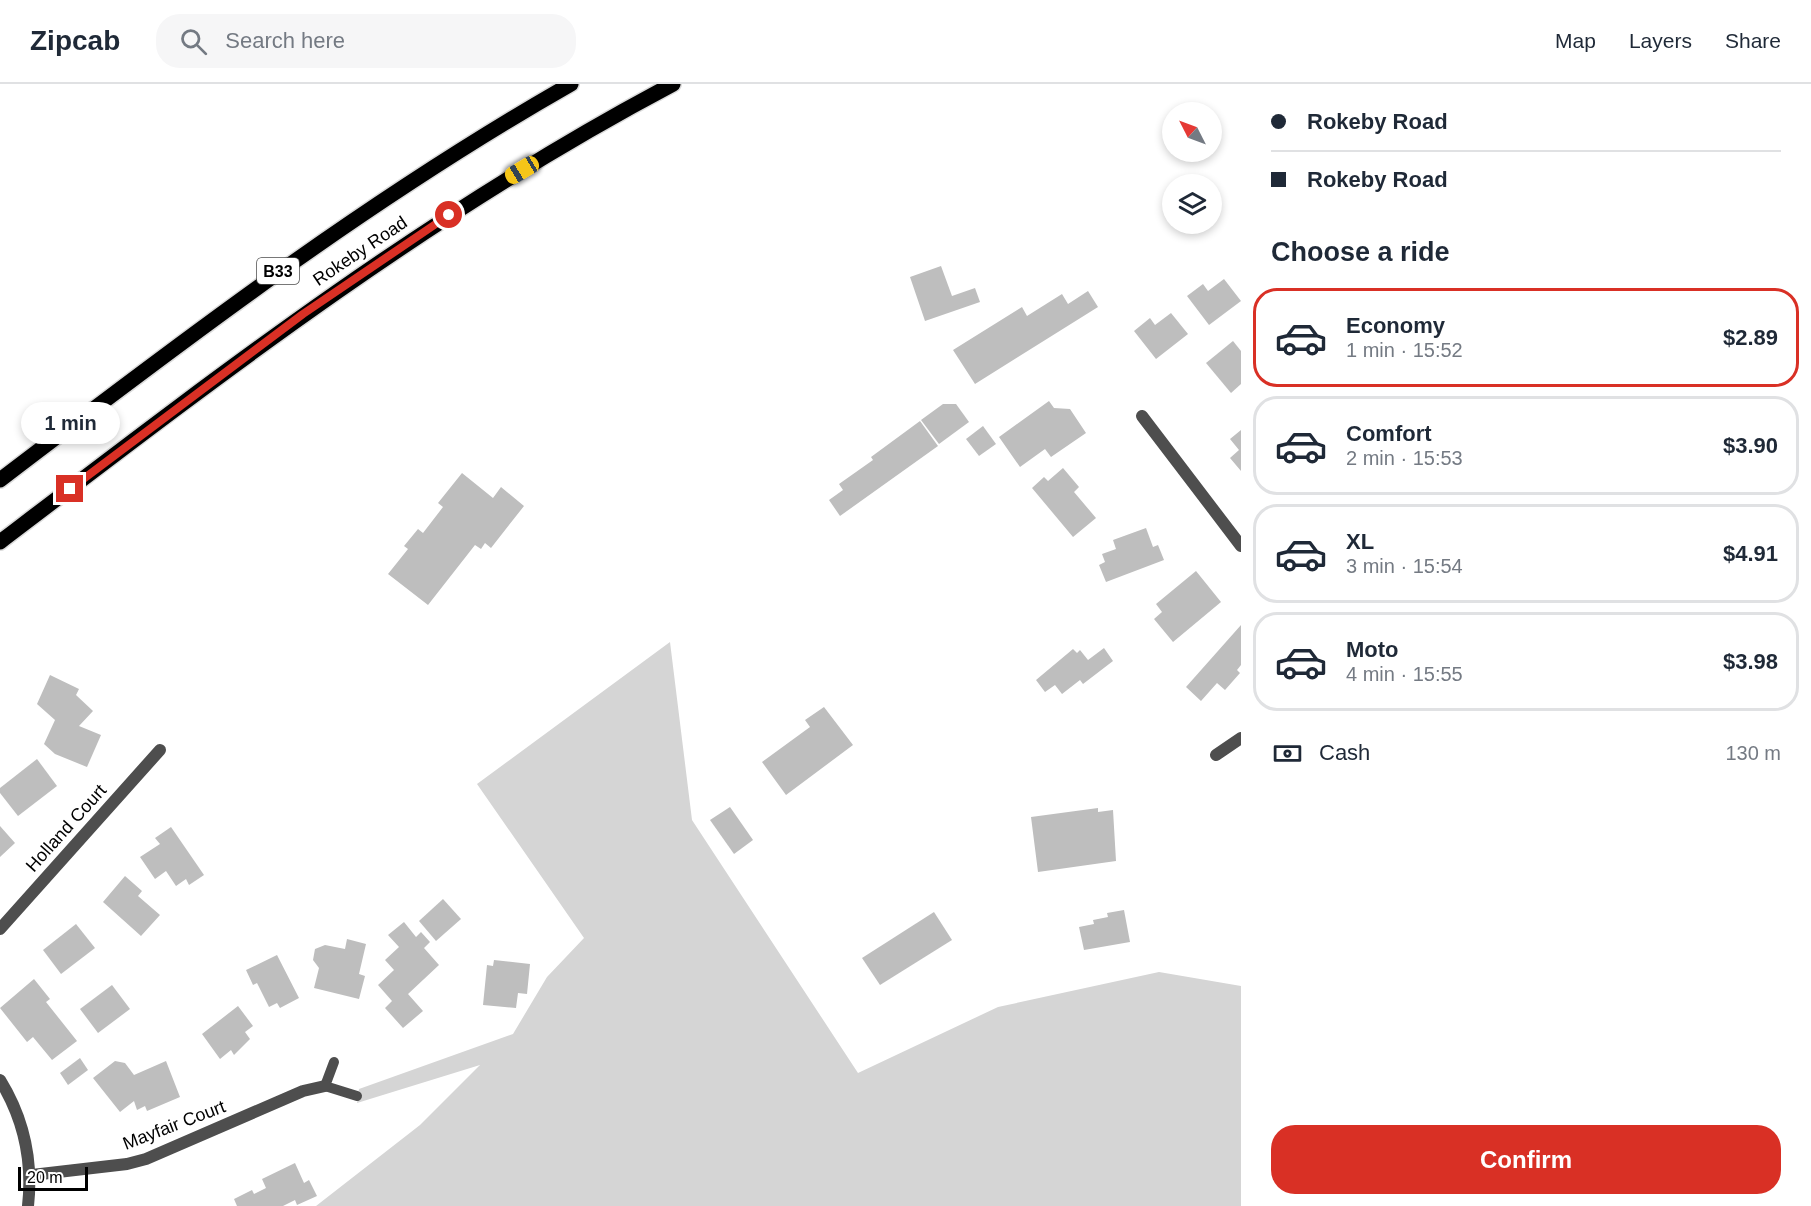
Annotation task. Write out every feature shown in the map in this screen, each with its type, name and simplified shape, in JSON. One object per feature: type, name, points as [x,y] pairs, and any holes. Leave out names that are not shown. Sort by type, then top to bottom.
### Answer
[{"type":"main road","name":"Rokeby Road","points":[[0,480],[309,249],[457,151],[571,84]]},
{"type":"main road","name":"Rokeby Road","points":[[0,542],[254,349],[364,271],[494,186],[673,84]]},
{"type":"street","points":[[1142,416],[1241,546]]},
{"type":"street","points":[[1216,755],[1241,738]]},
{"type":"street","name":"Holland Court","points":[[0,929],[160,750]]},
{"type":"street","points":[[0,1080],[25,1138],[32,1175],[28,1206]]},
{"type":"street","name":"Mayfair Court","points":[[32,1175],[127,1164],[146,1159],[303,1091],[325,1086]]},
{"type":"lane","points":[[334,1062],[325,1086],[357,1096]]},
{"type":"shaded area","points":[[670,642],[692,820],[858,1073],[998,1007],[1159,972],[1241,986],[1241,1206],[316,1206],[420,1125],[480,1065],[357,1103],[359,1089],[513,1034],[547,977],[584,938],[477,784]]},
{"type":"building","points":[[941,266],[952,296],[975,288],[980,302],[925,321],[910,277]]},
{"type":"building","points":[[1224,279],[1241,301],[1209,325],[1187,296],[1203,284],[1208,291]]},
{"type":"building","points":[[1088,291],[1098,307],[975,384],[953,350],[1022,307],[1027,316],[1062,294],[1068,304]]},
{"type":"building","points":[[1171,313],[1188,334],[1156,359],[1134,331],[1150,318],[1155,325]]},
{"type":"building","points":[[1233,341],[1241,351],[1241,384],[1231,393],[1206,363]]},
{"type":"building","points":[[1049,401],[1054,408],[1070,409],[1086,433],[1051,457],[1045,449],[1020,467],[999,437]]},
{"type":"building","points":[[943,404],[956,404],[969,422],[939,444],[921,420]]},
{"type":"building","points":[[920,421],[938,446],[840,516],[829,500],[843,490],[839,484],[873,460],[871,457]]},
{"type":"building","points":[[983,426],[996,444],[979,456],[966,439]]},
{"type":"building","points":[[1241,430],[1241,471],[1230,458],[1239,450],[1230,439]]},
{"type":"building","points":[[1063,468],[1079,487],[1074,492],[1096,518],[1073,537],[1032,488],[1044,477],[1048,481]]},
{"type":"building","points":[[462,473],[493,498],[501,487],[524,506],[491,548],[485,543],[481,549],[475,545],[428,605],[388,574],[408,549],[404,546],[418,529],[423,533],[443,507],[438,503]]},
{"type":"building","points":[[1146,528],[1153,547],[1158,545],[1164,560],[1106,582],[1099,565],[1105,562],[1102,554],[1116,549],[1113,540]]},
{"type":"building","points":[[1196,571],[1221,602],[1173,642],[1154,619],[1162,612],[1156,604]]},
{"type":"building","points":[[1241,625],[1241,665],[1237,670],[1240,673],[1225,690],[1217,683],[1201,701],[1186,687]]},
{"type":"building","points":[[1104,648],[1113,661],[1083,684],[1080,680],[1062,694],[1055,685],[1045,692],[1036,680],[1073,649],[1077,653],[1080,650],[1088,660]]},
{"type":"building","points":[[50,675],[79,689],[76,695],[93,711],[79,726],[101,735],[87,767],[55,754],[44,744],[55,720],[37,704]]},
{"type":"building","points":[[824,707],[853,745],[786,795],[762,762],[810,727],[805,720]]},
{"type":"building","points":[[37,759],[57,786],[18,816],[0,793],[0,788]]},
{"type":"building","points":[[730,807],[753,840],[734,854],[710,820]]},
{"type":"building","points":[[1098,808],[1098,812],[1113,810],[1116,861],[1038,872],[1031,817]]},
{"type":"building","points":[[0,826],[15,843],[0,857]]},
{"type":"building","points":[[171,827],[204,875],[189,885],[186,879],[176,886],[166,871],[155,879],[140,857],[160,844],[155,838]]},
{"type":"building","points":[[125,876],[142,891],[138,896],[160,915],[141,936],[103,902]]},
{"type":"building","points":[[443,899],[461,919],[436,941],[419,921]]},
{"type":"building","points":[[1124,910],[1130,942],[1084,950],[1079,927],[1094,924],[1093,920],[1108,917],[1107,913]]},
{"type":"building","points":[[934,912],[952,940],[880,985],[862,958]]},
{"type":"building","points":[[404,922],[416,937],[421,932],[430,942],[424,948],[439,965],[408,994],[423,1011],[403,1028],[385,1008],[392,1001],[378,985],[394,970],[385,960],[399,947],[388,935]]},
{"type":"building","points":[[76,924],[95,948],[61,974],[43,950]]},
{"type":"building","points":[[347,939],[366,944],[359,974],[365,976],[359,999],[314,988],[319,968],[313,960],[315,949],[325,945],[345,949]]},
{"type":"building","points":[[277,955],[299,998],[280,1008],[277,1003],[269,1007],[257,983],[253,985],[246,970]]},
{"type":"building","points":[[494,960],[530,964],[527,994],[518,993],[516,1008],[483,1005],[487,965],[493,966]]},
{"type":"building","points":[[34,979],[50,999],[46,1002],[77,1041],[52,1060],[33,1037],[27,1042],[0,1008]]},
{"type":"building","points":[[112,985],[130,1009],[98,1033],[80,1009]]},
{"type":"building","points":[[238,1006],[253,1026],[245,1032],[250,1039],[234,1055],[231,1050],[220,1059],[202,1034]]},
{"type":"building","points":[[80,1058],[88,1070],[68,1085],[60,1073]]},
{"type":"building","points":[[115,1061],[125,1063],[134,1075],[166,1061],[180,1097],[147,1111],[145,1106],[137,1110],[134,1101],[120,1112],[93,1078]]},
{"type":"building","points":[[295,1163],[304,1183],[309,1180],[317,1196],[297,1205],[295,1200],[283,1206],[237,1206],[234,1199],[252,1190],[254,1194],[266,1188],[262,1179]]},
{"type":"route","points":[[70,489],[254,349],[382,258],[449,215]]}]
